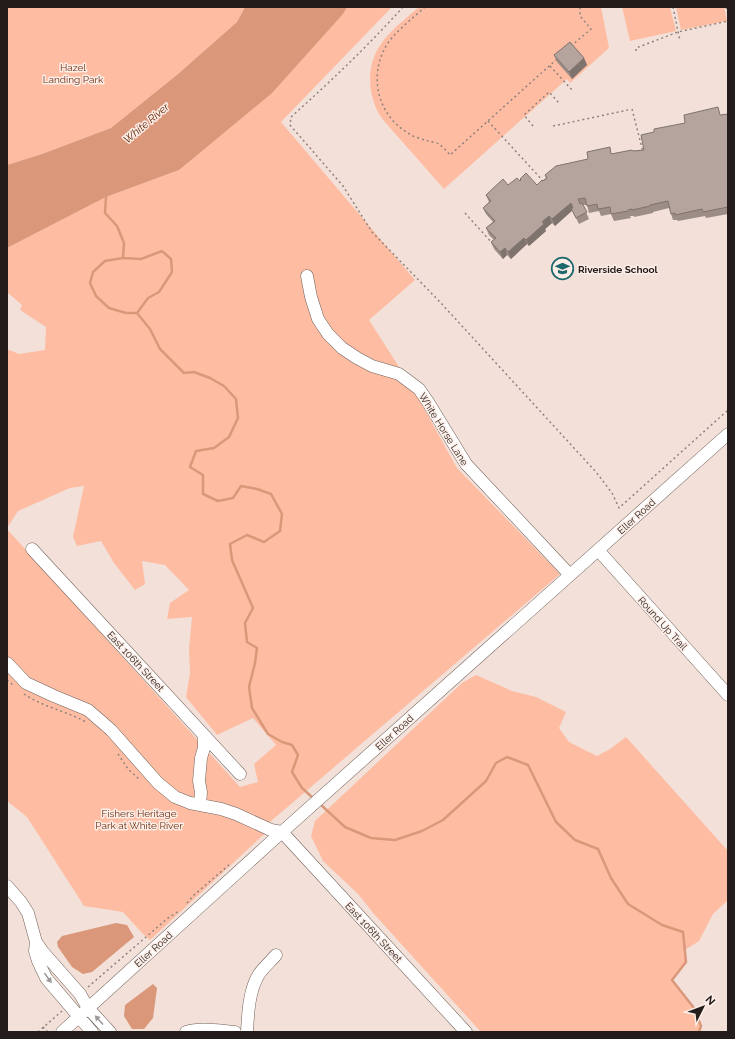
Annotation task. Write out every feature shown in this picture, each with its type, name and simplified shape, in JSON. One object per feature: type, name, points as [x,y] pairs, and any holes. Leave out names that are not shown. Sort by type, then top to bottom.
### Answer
[{"type":"street","name":"White Horse Lane","points":[[307,276],[318,319],[328,334],[342,348],[357,358],[372,366],[399,374],[419,389],[466,464],[570,575]]},
{"type":"street","name":"Eller Road","points":[[62,1032],[302,814],[728,434]]},
{"type":"street","name":"East 106th Street","points":[[32,549],[240,774]]},
{"type":"street","name":"Round Up Trail","points":[[598,550],[728,695]]},
{"type":"street","points":[[7,663],[26,683],[88,710],[111,730],[158,783],[175,797],[190,803],[221,809],[271,830],[282,832]]},
{"type":"street","points":[[200,805],[201,792],[199,781],[201,758],[204,748],[204,735]]},
{"type":"street","name":"East 106th Street","points":[[282,832],[466,1032]]},
{"type":"street","points":[[7,886],[21,902],[28,913],[36,942],[43,952],[80,994],[88,1008],[110,1032]]},
{"type":"street","points":[[36,942],[35,950],[38,962],[46,978],[92,1032]]},
{"type":"street","points":[[247,1032],[255,981],[276,955]]},
{"type":"street","points":[[186,1032],[192,1030],[235,1032]]},
{"type":"path","points":[[403,7],[352,60],[291,117],[290,125],[343,186],[372,232],[440,302],[596,472],[612,493],[619,508],[728,410]]},
{"type":"path","points":[[425,7],[398,32],[385,47],[378,66],[377,86],[382,104],[393,121],[408,134],[427,141],[439,143],[450,155],[562,55]]},
{"type":"path","points":[[567,50],[591,28],[580,16],[580,7]]},
{"type":"path","points":[[673,7],[680,41]]},
{"type":"path","points":[[726,7],[728,14]]},
{"type":"path","points":[[636,50],[636,48],[678,32],[728,21]]},
{"type":"path","points":[[550,66],[572,91]]},
{"type":"path","points":[[533,126],[524,115],[549,92],[559,103]]},
{"type":"path","points":[[632,109],[644,158]]},
{"type":"path","points":[[553,126],[628,110]]},
{"type":"path","points":[[488,121],[548,186]]},
{"type":"path","points":[[465,213],[496,247]]},
{"type":"path","points":[[184,907],[194,895],[234,861]]},
{"type":"path","points":[[80,994],[168,918],[180,910]]},
{"type":"path","points":[[38,1032],[69,1004]]},
{"type":"path","points":[[43,1027],[48,1032]]},
{"type":"green space","name":"Hazel Landing Park","points":[[7,7],[245,7],[237,22],[178,74],[111,128],[42,154],[7,165]]},
{"type":"green space","name":"Fishers Heritage Park at White River","points":[[347,7],[392,7],[281,122],[415,280],[369,320],[415,392],[457,468],[560,574],[270,822],[273,826],[150,940],[123,912],[84,906],[27,817],[7,801],[7,529],[240,787],[258,782],[254,764],[276,745],[253,718],[217,735],[186,697],[190,673],[189,649],[192,617],[167,619],[170,603],[189,590],[165,565],[142,561],[145,584],[135,590],[114,563],[101,541],[77,546],[73,537],[84,486],[70,488],[18,511],[7,528],[7,349],[19,354],[45,350],[46,327],[20,310],[22,305],[7,292],[7,248],[106,197],[179,170],[343,14]]},
{"type":"green space","points":[[419,7],[601,7],[609,48],[570,83],[567,79],[444,189],[384,121],[376,108],[371,88],[370,78],[373,60],[382,42],[392,30]]},
{"type":"green space","points":[[622,7],[670,7],[676,31],[630,41]]},
{"type":"green space","points":[[676,7],[724,7],[727,21],[681,30]]},
{"type":"green space","points":[[476,675],[512,691],[536,697],[566,712],[559,728],[569,742],[597,756],[610,749],[626,737],[728,851],[728,900],[713,914],[699,941],[685,950],[686,962],[672,980],[694,1008],[701,1026],[699,1032],[481,1032],[374,914],[358,894],[323,861],[311,836],[315,821],[462,683]]},
{"type":"water","name":"White River","points":[[245,7],[347,7],[343,14],[272,93],[179,170],[106,197],[7,248],[7,165],[42,154],[111,128],[178,74],[237,22]]},
{"type":"water","points":[[116,923],[127,925],[134,937],[92,972],[83,974],[72,967],[58,947],[57,942],[62,936]]},
{"type":"water","points":[[153,984],[157,988],[153,1018],[144,1029],[132,1029],[124,1016],[125,1005]]},
{"type":"building","points":[[570,42],[584,58],[569,72],[554,55]]},
{"type":"building","points":[[718,107],[720,115],[728,114],[728,207],[703,212],[702,209],[675,215],[675,213],[671,214],[668,201],[611,214],[610,207],[598,209],[597,204],[587,206],[585,198],[578,199],[580,204],[582,203],[587,212],[576,218],[571,208],[573,208],[571,203],[552,219],[549,216],[542,222],[544,224],[526,240],[524,238],[508,252],[505,248],[500,252],[491,242],[496,238],[486,228],[495,221],[483,208],[491,201],[486,195],[503,179],[508,185],[517,178],[520,181],[526,173],[537,185],[542,180],[543,181],[547,178],[545,175],[556,166],[588,159],[587,152],[610,147],[611,154],[632,150],[644,150],[641,135],[654,132],[654,129],[685,123],[684,115]]},
{"type":"waterway","points":[[105,194],[105,213],[117,226],[124,243],[123,258],[105,261],[93,272],[90,283],[96,296],[109,308],[126,313],[137,313],[150,329],[160,349],[184,373],[194,372],[210,378],[224,386],[236,399],[238,418],[229,437],[214,448],[196,451],[190,467],[203,475],[203,494],[218,501],[233,498],[241,486],[257,489],[271,494],[282,514],[280,531],[264,542],[247,535],[230,544],[232,560],[253,608],[245,623],[247,642],[257,648],[249,687],[252,708],[268,734],[282,742],[292,745],[298,755],[292,772],[302,788],[313,798]]},
{"type":"waterway","points":[[123,258],[141,259],[162,251],[171,259],[172,272],[159,292],[148,298],[137,313]]},
{"type":"waterway","points":[[320,804],[345,827],[371,838],[395,840],[422,831],[443,820],[486,781],[496,763],[507,757],[528,765],[556,822],[575,840],[598,849],[611,878],[628,904],[662,925],[683,932],[686,962],[672,980],[694,1008],[701,1026],[699,1032]]},
{"type":"place","name":"Riverside School","points":[[562,269]]}]
